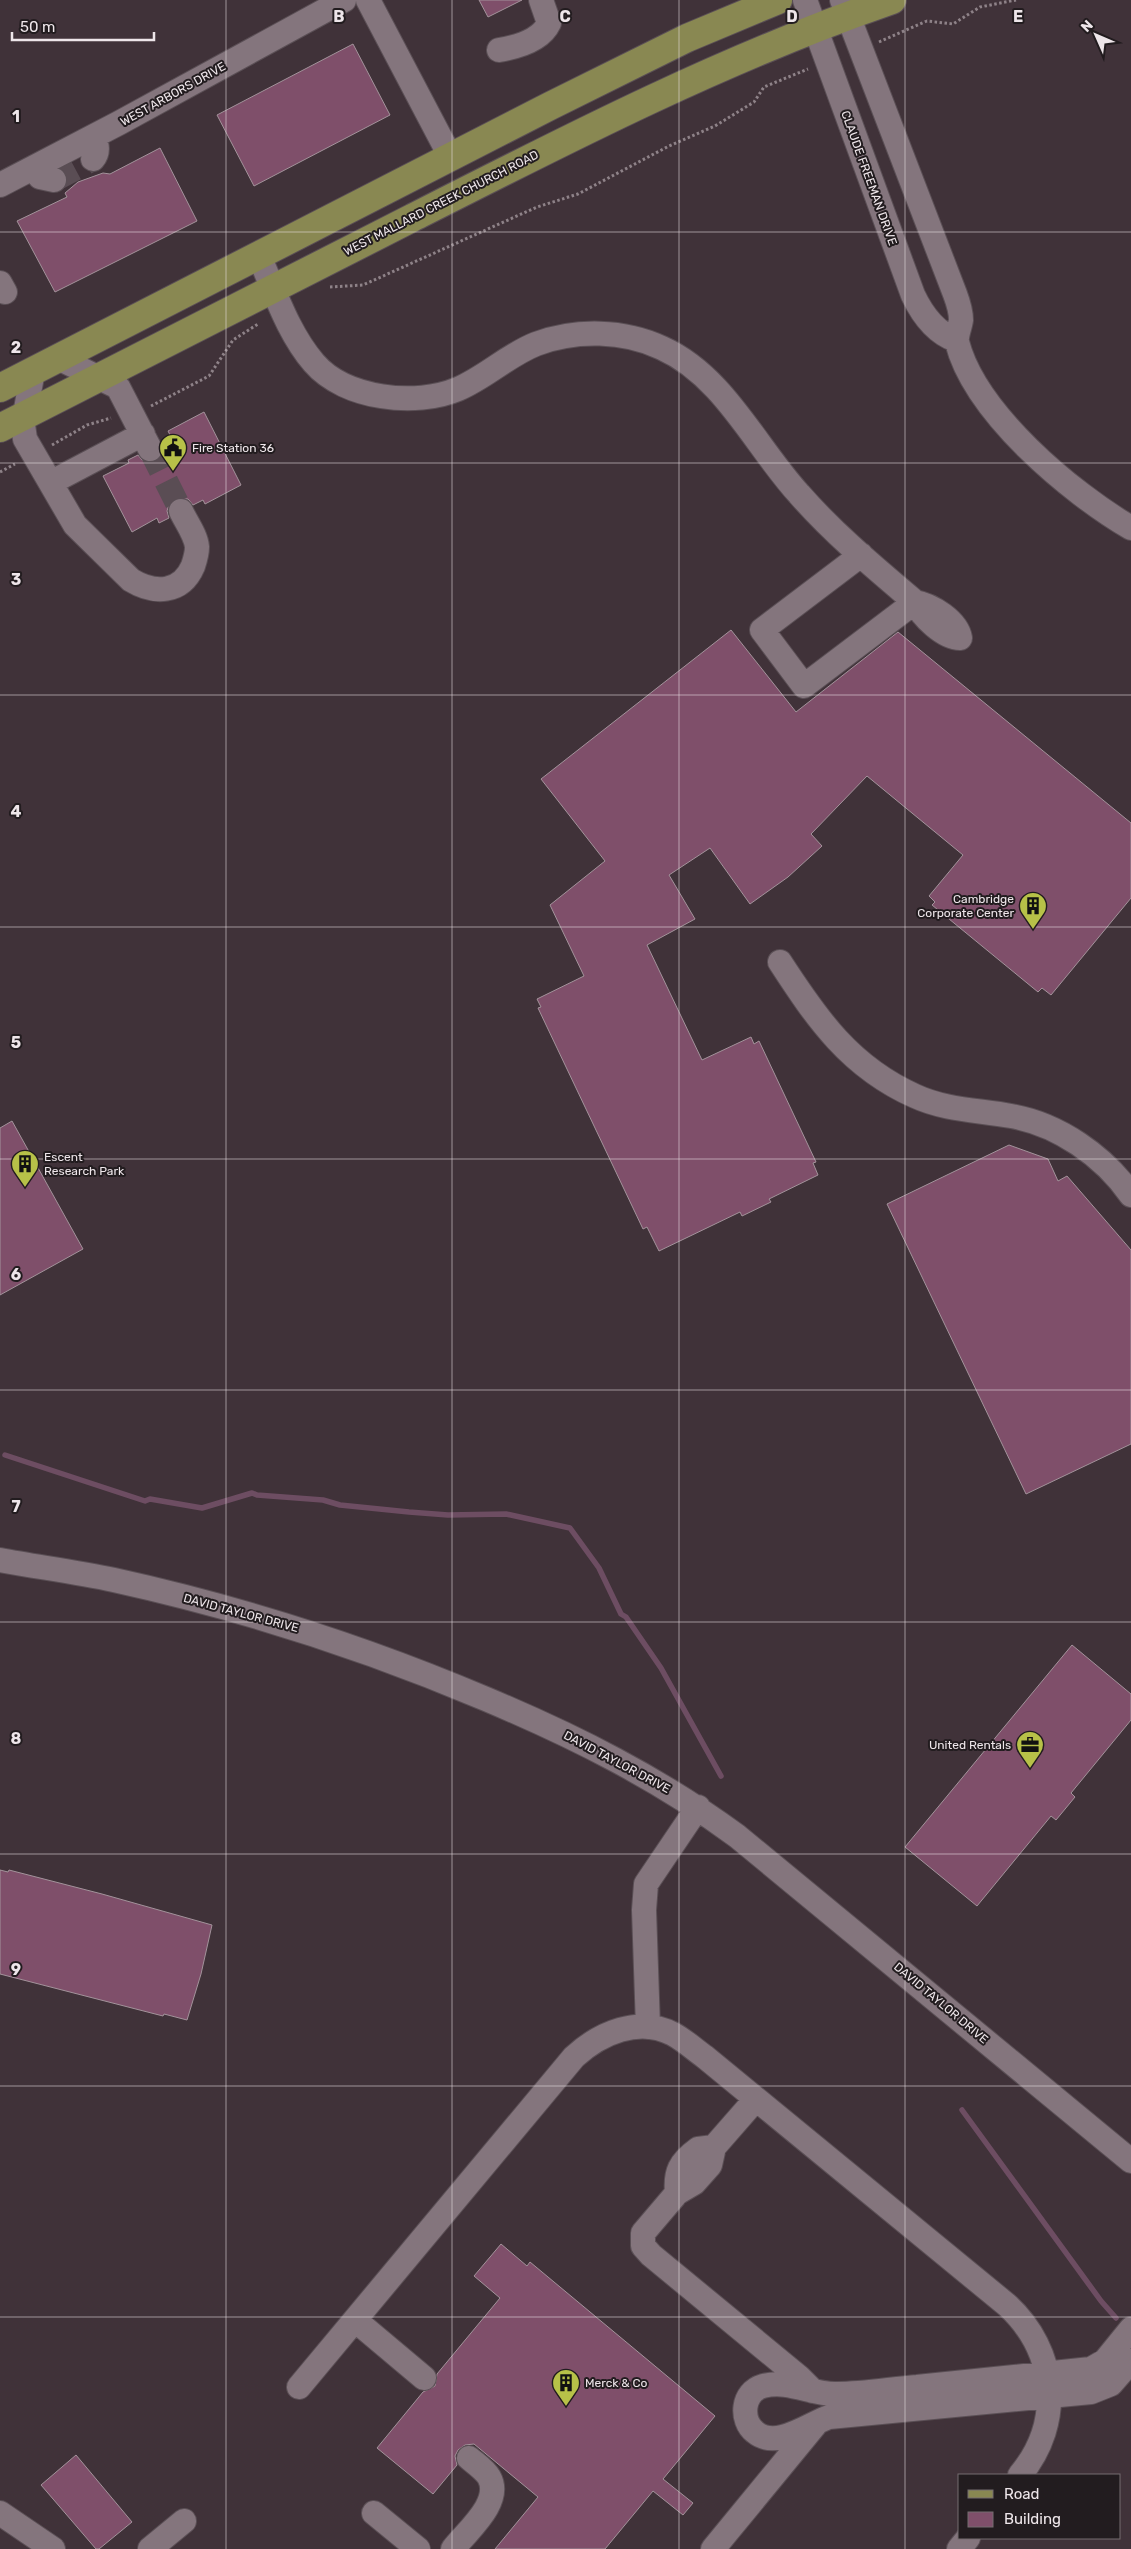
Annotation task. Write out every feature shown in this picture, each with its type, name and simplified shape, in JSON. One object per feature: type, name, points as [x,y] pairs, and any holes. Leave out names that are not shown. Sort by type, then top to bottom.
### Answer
[{"type":"main road","points":[[0,388],[450,156],[687,38],[778,0]]},
{"type":"main road","name":"WEST MALLARD CREEK CHURCH ROAD","points":[[0,428],[676,86],[814,28],[845,8],[892,0]]},
{"type":"street","name":"WEST ARBORS DRIVE","points":[[0,185],[44,174],[93,148],[344,0]]},
{"type":"street","points":[[368,0],[450,156]]},
{"type":"street","points":[[499,50],[518,47],[545,31],[550,22],[547,9],[541,0]]},
{"type":"street","name":"CLAUDE FREEMAN DRIVE","points":[[805,0],[912,295],[929,320],[948,337],[956,340]]},
{"type":"street","points":[[845,8],[955,294],[961,318],[956,340],[966,365],[980,388],[1017,437],[1057,476],[1131,528]]},
{"type":"street","points":[[259,256],[296,336],[315,365],[345,385],[388,398],[420,396],[456,390],[483,376],[525,349],[563,337],[609,334],[641,340],[662,347],[688,363],[712,383],[797,492],[861,555],[916,602],[804,686],[762,630],[861,555]]},
{"type":"street","points":[[52,482],[146,441],[122,391],[101,377],[58,358]]},
{"type":"street","points":[[33,371],[25,416],[25,439],[52,482],[75,525],[131,580],[147,589],[167,590],[183,582],[196,556],[196,544],[181,511]]},
{"type":"street","points":[[780,962],[821,1024],[846,1051],[870,1071],[912,1095],[935,1104],[1012,1116],[1048,1127],[1068,1137],[1094,1156],[1118,1179],[1131,1195]]},
{"type":"street","name":"DAVID TAYLOR DRIVE","points":[[0,1560],[145,1588],[284,1625],[357,1648],[460,1688],[574,1738],[655,1781],[698,1807],[770,1862],[1131,2161]]},
{"type":"street","points":[[648,2028],[644,1910],[646,1884],[698,1807]]},
{"type":"street","points":[[299,2387],[574,2056],[606,2035],[632,2028],[648,2028],[664,2030],[682,2040],[1016,2313],[1024,2322],[1046,2363],[1049,2397],[1042,2439],[1035,2455],[1021,2474]]},
{"type":"street","points":[[713,2549],[811,2433],[816,2423],[818,2406],[812,2390],[651,2255],[643,2246],[643,2233],[677,2193],[694,2184],[710,2165],[714,2147],[756,2099]]},
{"type":"street","points":[[355,2320],[424,2378]]},
{"type":"street","points":[[1131,2329],[1105,2361],[1097,2367],[1047,2374],[838,2394],[787,2384],[760,2387],[747,2400],[744,2413],[751,2429],[767,2438],[798,2433],[823,2419],[836,2416],[1092,2392],[1106,2387],[1131,2361]]},
{"type":"street","points":[[453,2549],[487,2508],[492,2497],[489,2477],[469,2458]]},
{"type":"street","points":[[0,2513],[53,2549]]},
{"type":"street","points":[[374,2513],[418,2549]]},
{"type":"street","points":[[150,2549],[184,2521]]},
{"type":"street","points":[[959,2549],[967,2539]]},
{"type":"path","points":[[888,39],[927,22],[953,24],[980,7],[1016,0]]},
{"type":"path","points":[[328,288],[363,285],[537,207],[578,194],[721,122],[754,102],[764,88],[798,72]]},
{"type":"path","points":[[153,405],[209,376],[233,340],[259,324]]},
{"type":"path","points":[[46,448],[87,425],[110,418]]},
{"type":"path","points":[[0,472],[22,461]]},
{"type":"building","points":[[479,0],[522,0],[488,17]]},
{"type":"building","points":[[353,44],[390,115],[254,186],[217,115]]},
{"type":"building","points":[[160,148],[197,221],[55,292],[17,221],[67,197],[65,193],[78,182],[103,173],[110,174]]},
{"type":"building","name":"Fire Station 36","points":[[204,412],[241,485],[205,504],[203,500],[193,505],[188,499],[175,499],[169,504],[167,511],[169,518],[159,523],[157,518],[132,532],[103,476],[129,463],[128,460],[138,455],[142,460],[149,463],[157,461],[164,450],[162,442],[171,437],[168,431]]},
{"type":"building","name":"Cambridge Corporate Center","points":[[731,630],[796,712],[898,632],[1131,823],[1131,898],[1051,995],[1042,988],[1038,992],[932,905],[935,902],[929,896],[963,855],[867,776],[811,834],[822,846],[788,877],[750,904],[710,848],[669,875],[695,919],[647,945],[702,1060],[751,1037],[754,1044],[759,1041],[816,1162],[813,1163],[818,1175],[769,1199],[771,1202],[742,1216],[740,1212],[659,1251],[647,1227],[643,1229],[538,1008],[541,1007],[537,999],[584,976],[550,905],[605,861],[541,779]]},
{"type":"building","name":"Escent Research Park","points":[[12,1121],[83,1249],[0,1295],[0,1128]]},
{"type":"building","points":[[1009,1145],[1048,1159],[1058,1181],[1067,1176],[1131,1250],[1131,1444],[1026,1494],[887,1204]]},
{"type":"building","name":"United Rentals","points":[[1072,1645],[1131,1694],[1131,1720],[1071,1793],[1075,1797],[1056,1820],[1051,1816],[977,1906],[905,1847]]},
{"type":"building","points":[[0,1870],[8,1872],[9,1870],[102,1894],[212,1925],[201,1974],[187,2020],[164,2014],[163,2016],[0,1974]]},
{"type":"building","name":"Merck & Co","points":[[501,2244],[527,2266],[530,2262],[715,2416],[663,2479],[693,2503],[683,2515],[653,2491],[605,2549],[495,2549],[538,2497],[474,2444],[465,2445],[458,2450],[455,2456],[457,2465],[433,2494],[377,2448],[423,2392],[435,2386],[437,2374],[500,2298],[474,2276]]},
{"type":"building","points":[[76,2455],[132,2522],[99,2549],[96,2549],[41,2485]]},
{"type":"waterway","points":[[5,1455],[145,1501],[150,1499],[202,1508],[252,1493],[323,1500],[340,1505],[409,1512],[448,1515],[506,1514],[570,1528],[599,1568],[621,1614],[626,1617],[661,1668],[721,1776]]},
{"type":"waterway","points":[[962,2110],[1101,2301],[1116,2318]]},
{"type":"tunnel","points":[[54,180],[93,159]]},
{"type":"tunnel","points":[[150,449],[181,511]]},
{"type":"place","name":"Fire Station 36","points":[[173,472]]},
{"type":"place","name":"Cambridge Corporate Center","points":[[1033,930]]},
{"type":"place","name":"Escent Research Park","points":[[25,1188]]},
{"type":"place","name":"United Rentals","points":[[1030,1769]]},
{"type":"place","name":"Merck & Co","points":[[566,2407]]}]
